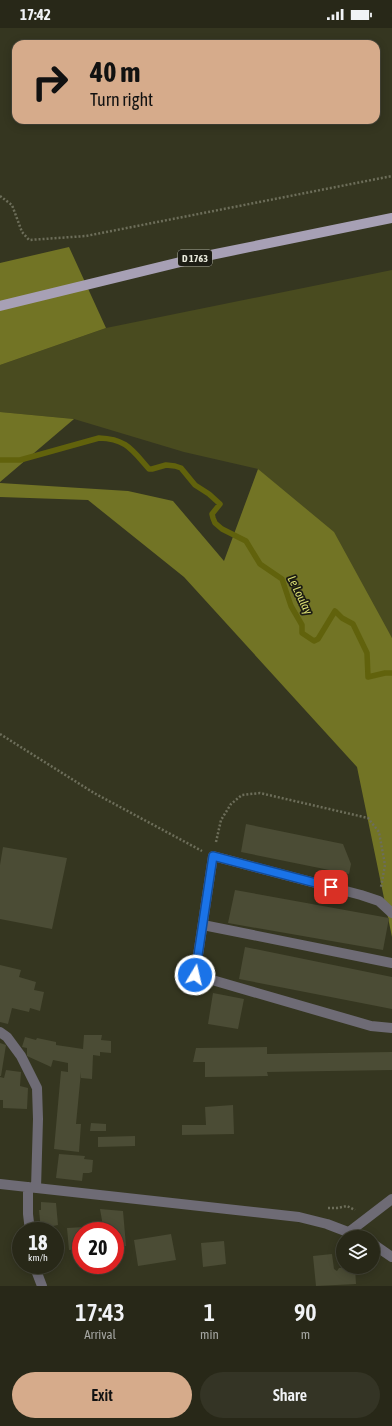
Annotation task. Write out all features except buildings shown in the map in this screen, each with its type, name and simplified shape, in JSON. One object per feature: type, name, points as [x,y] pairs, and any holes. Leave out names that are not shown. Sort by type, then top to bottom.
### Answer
[{"type":"main road","name":"D 1763","points":[[0,306],[201,256],[392,218]]},
{"type":"street","points":[[392,913],[379,901],[213,856],[195,975],[371,1026],[392,1028]]},
{"type":"street","points":[[203,924],[392,963]]},
{"type":"street","points":[[0,1032],[7,1037],[21,1056],[37,1088],[38,1119],[28,1214],[29,1222]]},
{"type":"street","points":[[0,1184],[299,1217],[328,1224],[344,1230]]},
{"type":"street","points":[[352,1230],[392,1199]]},
{"type":"street","points":[[380,1249],[392,1257]]},
{"type":"street","points":[[37,1274],[42,1286]]},
{"type":"path","points":[[0,196],[12,205],[22,232],[29,240],[86,236],[392,176]]},
{"type":"path","points":[[0,734],[94,793],[213,856],[221,820],[231,804],[242,795],[260,793],[368,818],[379,832],[385,865],[379,901]]},
{"type":"green space","points":[[392,270],[392,638],[258,469],[184,452],[74,419],[0,412],[0,365],[106,328]]},
{"type":"shaded area","points":[[69,247],[106,328],[0,365],[0,263]]},
{"type":"shaded area","points":[[0,412],[74,419],[0,482]]},
{"type":"shaded area","points":[[258,469],[334,532],[392,638],[392,937],[357,767],[184,577],[88,500],[0,497],[0,483],[128,491],[173,501],[224,561]]},
{"type":"waterway","name":"Le Loulay","points":[[0,460],[20,460],[99,438],[123,443],[133,451],[149,469],[166,465],[181,468],[195,485],[209,494],[220,504],[212,514],[215,523],[222,529],[246,541],[260,564],[282,579],[291,606],[302,625],[302,633],[314,641],[318,639],[335,611],[342,618],[353,624],[367,653],[368,677],[392,673]]},
{"type":"route","points":[[195,975],[213,856],[331,887]]}]
